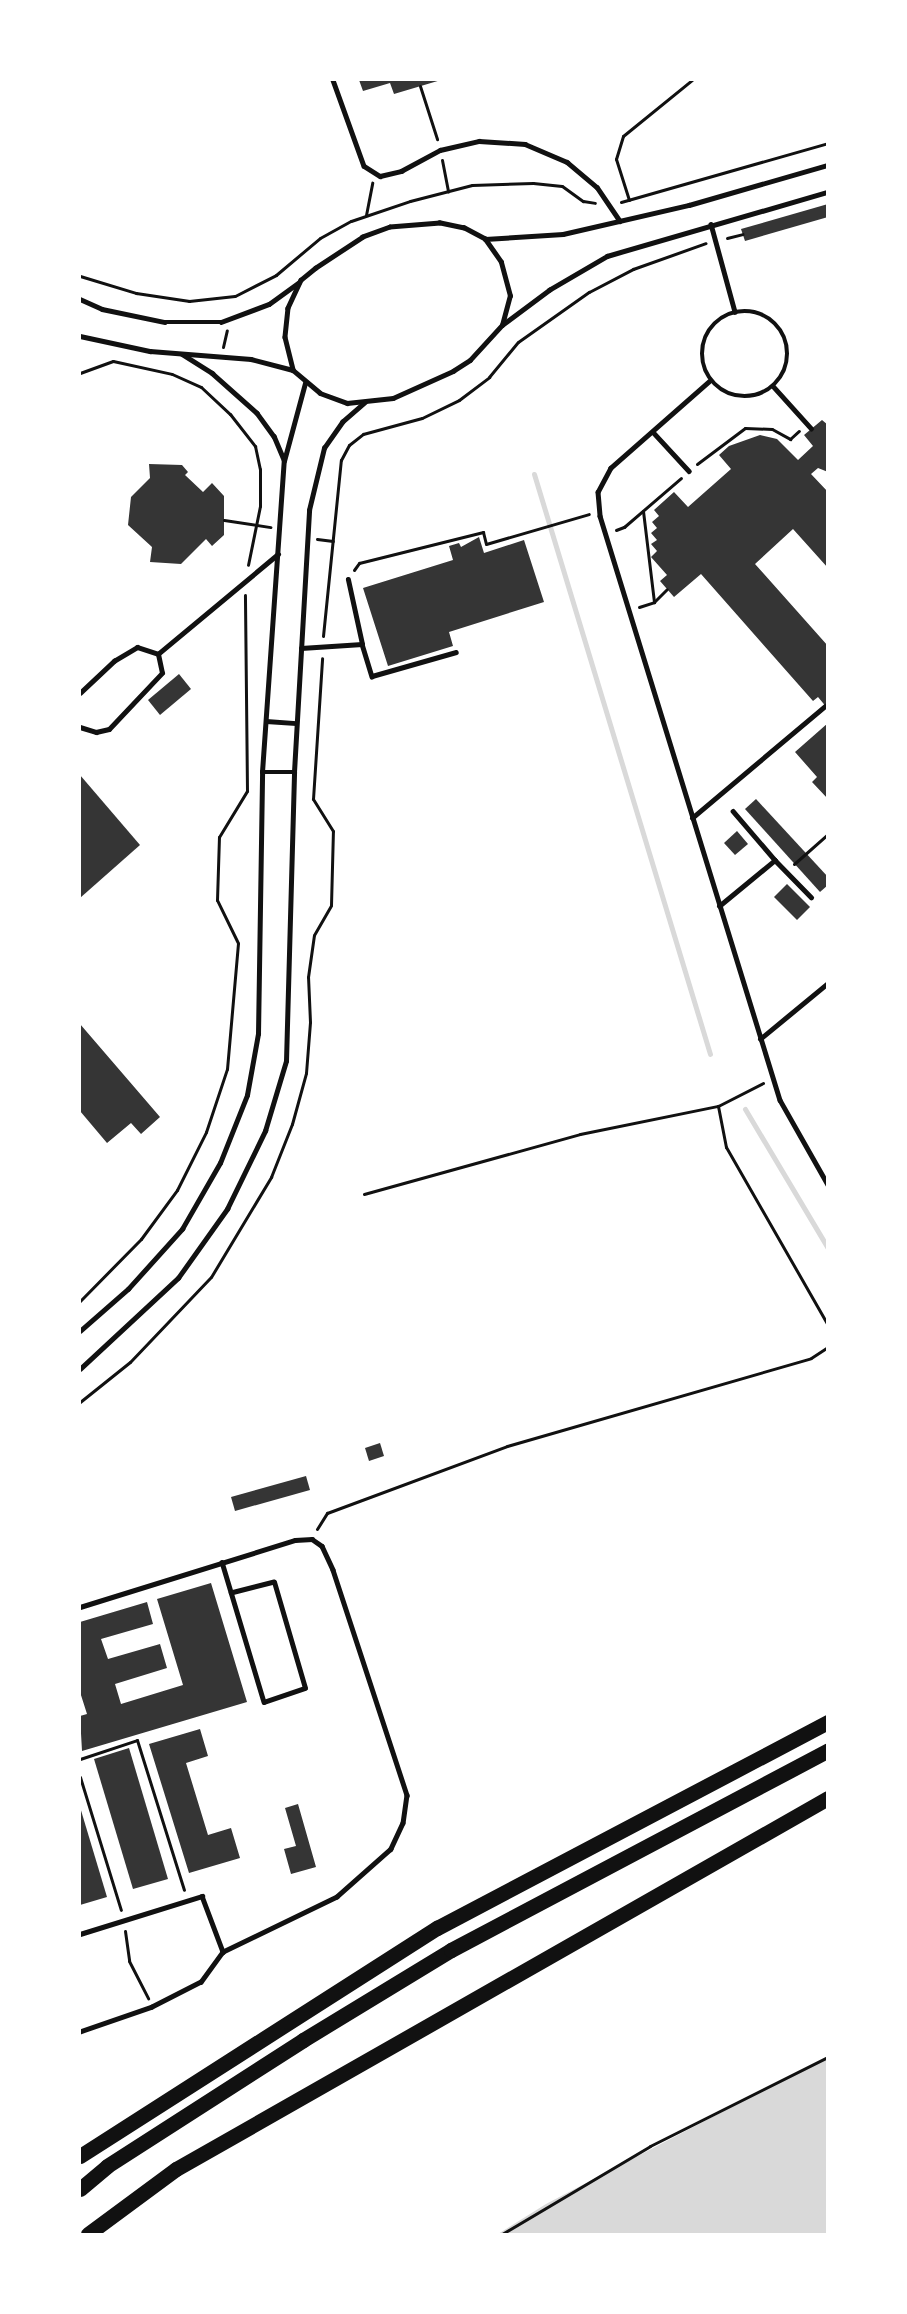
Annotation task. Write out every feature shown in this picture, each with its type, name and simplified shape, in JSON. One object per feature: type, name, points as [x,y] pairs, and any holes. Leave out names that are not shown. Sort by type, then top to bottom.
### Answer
[{"type":"main road","points":[[80,2156],[437,1928],[828,1722]]},
{"type":"main road","points":[[80,2189],[107,2166],[303,2040],[451,1950],[828,1750]]},
{"type":"main road","points":[[88,2235],[176,2169],[828,1798]]},
{"type":"lane","points":[[333,80],[353,142],[364,166],[380,176],[401,171],[440,150],[479,141],[525,144],[567,162],[597,187],[620,221]]},
{"type":"lane","points":[[485,239],[563,234],[828,165]]},
{"type":"lane","points":[[302,280],[285,322],[287,351],[293,370],[305,383],[347,403],[365,402],[423,387],[453,371],[470,360],[502,325],[549,290],[607,256],[711,224],[828,192]]},
{"type":"lane","points":[[80,299],[102,309],[165,321],[221,322],[269,304],[363,237],[390,227],[440,223],[464,228],[485,239],[501,262],[510,296],[502,325]]},
{"type":"lane","points":[[711,224],[735,312]]},
{"type":"lane","points":[[752,311],[771,319],[784,336],[788,356],[782,376],[772,386],[748,397],[727,394],[710,381],[702,362],[703,341],[713,323],[735,312],[752,311]]},
{"type":"lane","points":[[80,336],[150,351],[251,359],[293,370]]},
{"type":"lane","points":[[180,352],[212,373],[257,412],[274,436],[284,461]]},
{"type":"lane","points":[[710,381],[611,468],[598,492],[600,512],[772,1077],[780,1100],[828,1185]]},
{"type":"lane","points":[[80,1331],[128,1289],[182,1229],[220,1163],[247,1095],[258,1034],[262,772],[284,461],[305,383]]},
{"type":"lane","points":[[772,386],[809,426]]},
{"type":"lane","points":[[80,1369],[178,1278],[227,1209],[265,1131],[286,1061],[296,723],[309,510],[324,448],[342,422],[365,402]]},
{"type":"lane","points":[[653,432],[689,471]]},
{"type":"lane","points":[[158,654],[278,554]]},
{"type":"lane","points":[[348,580],[362,644],[372,676],[456,652]]},
{"type":"lane","points":[[301,648],[362,644]]},
{"type":"lane","points":[[80,693],[114,661],[137,647],[158,654]]},
{"type":"lane","points":[[80,727],[96,732],[117,721],[162,673],[158,654]]},
{"type":"lane","points":[[692,818],[825,706]]},
{"type":"lane","points":[[266,721],[296,723]]},
{"type":"lane","points":[[262,772],[294,772]]},
{"type":"lane","points":[[733,811],[775,860],[811,897]]},
{"type":"lane","points":[[719,906],[775,860]]},
{"type":"lane","points":[[760,1039],[828,983]]},
{"type":"lane","points":[[80,1607],[295,1540],[312,1539],[322,1545],[333,1570],[407,1795],[403,1823],[391,1849],[337,1897],[223,1952],[201,1982],[152,2007],[80,2032]]},
{"type":"lane","points":[[222,1562],[231,1593],[264,1702],[305,1688],[274,1582],[231,1593]]},
{"type":"lane","points":[[80,1934],[202,1896],[223,1952]]},
{"type":"path","points":[[629,200],[616,159],[623,136],[692,80]]},
{"type":"path","points":[[609,205],[828,143]]},
{"type":"path","points":[[366,216],[374,172]]},
{"type":"path","points":[[80,1402],[130,1362],[211,1277],[272,1177],[292,1124],[306,1073],[310,1022],[308,976],[314,935],[331,905],[333,831],[313,799],[322,647],[341,460],[349,445],[363,434],[422,418],[459,400],[489,377],[518,342],[589,292],[633,269],[743,234]]},
{"type":"path","points":[[80,373],[113,362],[172,374],[201,387],[230,414],[255,446],[260,469],[260,507],[245,581],[247,791],[219,837],[217,900],[238,944],[227,1069],[206,1132],[177,1190],[141,1239],[80,1300]]},
{"type":"path","points":[[606,533],[624,527],[732,434],[746,428],[772,429],[790,439],[809,426]]},
{"type":"path","points":[[643,511],[654,602]]},
{"type":"path","points":[[348,580],[359,563],[483,532],[486,544],[600,512]]},
{"type":"path","points":[[629,611],[654,602],[668,590]]},
{"type":"path","points":[[786,871],[828,834]]},
{"type":"path","points":[[364,1194],[580,1134],[718,1106],[772,1077]]},
{"type":"path","points":[[718,1106],[726,1147],[828,1325]]},
{"type":"path","points":[[312,1539],[327,1513],[495,1450],[811,1358],[828,1347]]},
{"type":"path","points":[[80,1759],[137,1740],[187,1901]]},
{"type":"path","points":[[80,1777],[124,1920],[129,1960],[152,2007]]},
{"type":"path","points":[[502,2235],[650,2146],[828,2057]]},
{"type":"shaded area","points":[[827,2057],[827,2234],[498,2234],[546,2204]]},
{"type":"building","points":[[359,80],[441,80],[394,94],[390,83],[363,91]]},
{"type":"building","points":[[828,204],[828,217],[745,241],[741,229]]},
{"type":"building","points":[[822,420],[828,425],[828,472],[818,468],[811,474],[828,492],[828,568],[793,529],[755,564],[828,646],[828,709],[818,697],[813,701],[701,574],[674,597],[660,581],[667,575],[651,557],[657,551],[651,544],[657,540],[651,533],[657,528],[652,522],[659,516],[654,510],[674,492],[688,507],[731,469],[719,455],[729,446],[760,435],[777,439],[798,460],[813,446],[804,435]]},
{"type":"building","points":[[149,464],[182,465],[188,472],[185,475],[203,492],[212,483],[224,496],[224,535],[212,546],[206,539],[181,564],[150,562],[152,547],[128,525],[131,497],[150,478]]},
{"type":"building","points":[[479,537],[484,553],[524,540],[544,602],[449,632],[453,646],[388,666],[363,588],[453,560],[449,546],[459,543],[461,547]]},
{"type":"building","points":[[179,674],[191,689],[160,715],[148,700]]},
{"type":"building","points":[[828,723],[828,799],[812,782],[817,777],[795,752]]},
{"type":"building","points":[[80,775],[140,845],[80,898]]},
{"type":"building","points":[[756,799],[828,877],[828,885],[820,892],[745,809]]},
{"type":"building","points":[[737,831],[748,844],[735,855],[724,843]]},
{"type":"building","points":[[787,884],[810,907],[797,920],[774,897]]},
{"type":"building","points":[[80,1024],[160,1117],[141,1134],[131,1123],[107,1143],[80,1111]]},
{"type":"building","points":[[380,1443],[384,1456],[369,1461],[365,1448]]},
{"type":"building","points":[[306,1476],[310,1490],[235,1511],[231,1497]]},
{"type":"building","points":[[211,1583],[247,1702],[82,1751],[80,1716],[87,1714],[80,1692],[80,1622],[147,1602],[153,1624],[101,1639],[108,1659],[160,1644],[167,1668],[115,1684],[121,1704],[183,1685],[157,1599]]},
{"type":"building","points":[[200,1729],[208,1756],[186,1763],[208,1835],[231,1828],[240,1858],[189,1873],[149,1744]]},
{"type":"building","points":[[129,1748],[168,1879],[133,1889],[94,1759]]},
{"type":"building","points":[[298,1804],[316,1867],[291,1874],[284,1849],[296,1846],[285,1808]]},
{"type":"building","points":[[80,1807],[107,1897],[80,1905]]},
{"type":"waterway","points":[[534,474],[710,1054]]},
{"type":"waterway","points":[[745,1109],[828,1248]]}]
